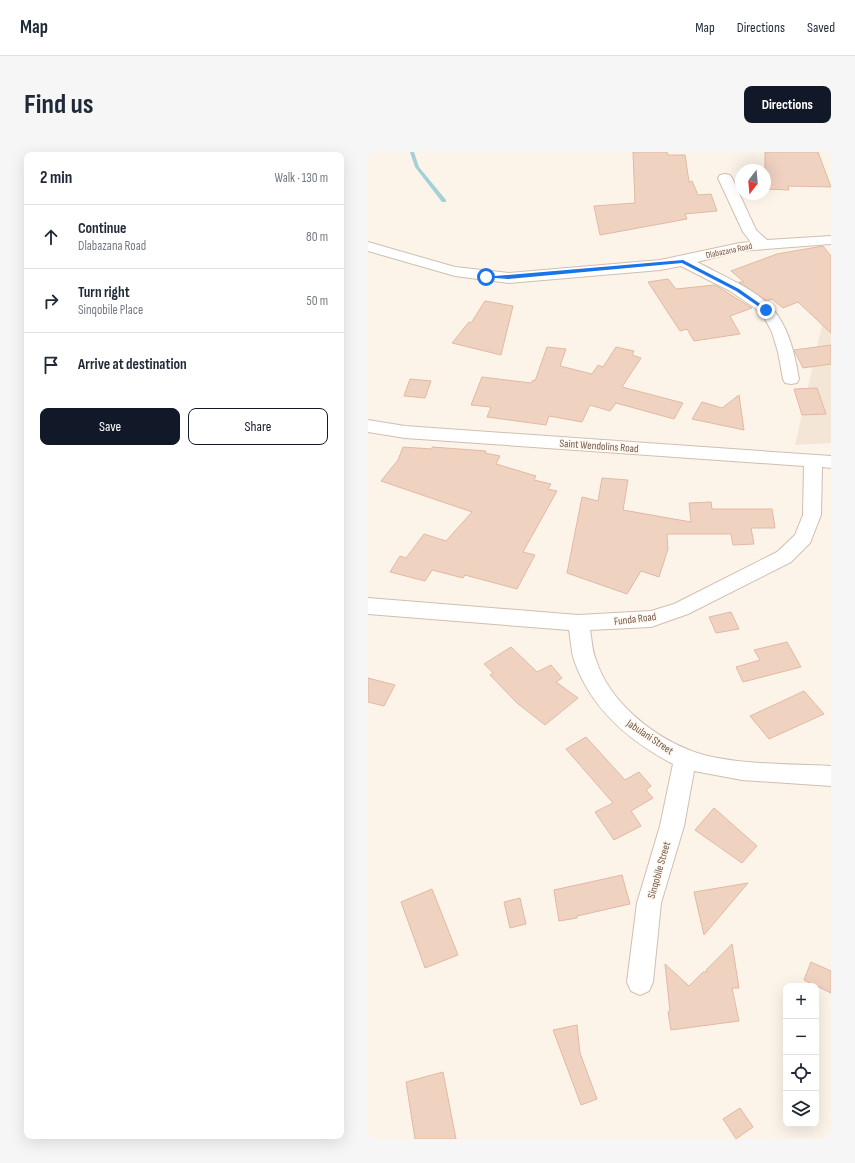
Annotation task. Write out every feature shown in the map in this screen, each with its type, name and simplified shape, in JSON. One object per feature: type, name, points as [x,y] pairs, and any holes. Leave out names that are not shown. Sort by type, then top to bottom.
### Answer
[{"type":"street","points":[[725,178],[750,232],[763,245]]},
{"type":"street","name":"Dlabazana Road","points":[[368,246],[424,265],[456,273],[508,278],[683,261],[717,252],[763,245],[831,240]]},
{"type":"street","points":[[683,261],[738,290],[766,310],[777,325],[785,345],[791,379]]},
{"type":"street","name":"Saint Wendolins Road","points":[[368,426],[405,432],[822,462]]},
{"type":"street","name":"Funda Road","points":[[368,606],[578,623],[651,619],[682,609],[784,557],[803,538],[812,515],[822,462]]},
{"type":"street","name":"Jabulani Street","points":[[578,623],[585,660],[599,689],[615,710],[630,726],[658,745],[685,759],[713,766],[742,770],[831,776]]},
{"type":"street","name":"Sinqobile Street","points":[[640,982],[644,935],[649,903],[672,826],[685,759]]},
{"type":"shaded area","points":[[831,288],[831,443],[795,445],[819,338]]},
{"type":"building","points":[[633,152],[667,152],[668,155],[685,155],[689,182],[692,181],[698,195],[711,194],[717,211],[685,214],[687,219],[600,235],[594,206],[635,203]]},
{"type":"building","points":[[765,152],[818,152],[831,187],[788,186],[789,190],[771,189],[771,164],[765,164]]},
{"type":"building","points":[[823,246],[831,256],[831,333],[798,302],[783,308],[772,299],[767,301],[739,282],[744,282],[731,271],[777,254]]},
{"type":"building","points":[[668,279],[676,289],[715,285],[752,308],[730,316],[740,334],[694,341],[687,329],[680,331],[648,282]]},
{"type":"building","points":[[485,301],[513,306],[501,355],[452,343],[469,322],[471,323]]},
{"type":"building","points":[[831,345],[831,364],[803,368],[794,350]]},
{"type":"building","points":[[547,347],[566,349],[560,366],[592,374],[598,365],[603,367],[616,347],[634,351],[632,355],[641,358],[622,387],[683,403],[674,419],[616,403],[610,411],[590,405],[582,422],[549,416],[546,425],[487,417],[491,407],[471,405],[482,377],[531,383],[533,380],[535,381]]},
{"type":"building","points":[[410,379],[431,381],[425,398],[404,396]]},
{"type":"building","points":[[817,388],[826,414],[802,415],[794,389]]},
{"type":"building","points":[[739,395],[744,430],[692,419],[702,402],[722,408]]},
{"type":"building","points":[[403,447],[432,449],[432,447],[486,451],[485,453],[500,456],[496,464],[536,476],[534,480],[551,484],[548,489],[557,491],[523,552],[535,555],[517,589],[465,575],[463,578],[432,570],[425,581],[390,572],[400,556],[406,558],[424,534],[446,541],[472,512],[381,481],[398,460]]},
{"type":"building","points":[[602,478],[628,480],[623,510],[691,522],[689,503],[711,502],[712,509],[772,509],[775,528],[751,528],[754,544],[733,545],[731,534],[667,534],[668,549],[659,577],[641,571],[627,594],[567,573],[582,497],[598,501]]},
{"type":"building","points":[[731,612],[739,629],[716,633],[709,617]]},
{"type":"building","points":[[787,642],[801,667],[743,682],[736,667],[760,660],[754,650]]},
{"type":"building","points":[[511,647],[537,672],[551,665],[562,678],[556,682],[578,698],[545,725],[517,703],[490,675],[493,673],[484,664]]},
{"type":"building","points":[[368,678],[395,685],[384,706],[368,702]]},
{"type":"building","points":[[804,691],[824,714],[769,739],[750,716]]},
{"type":"building","points":[[586,737],[625,780],[639,772],[651,786],[646,790],[653,798],[631,811],[641,826],[614,840],[595,812],[613,803],[566,749]]},
{"type":"building","points":[[714,808],[757,846],[742,863],[695,830]]},
{"type":"building","points":[[622,875],[630,904],[577,916],[577,918],[559,921],[554,890]]},
{"type":"building","points":[[748,883],[704,935],[694,892]]},
{"type":"building","points":[[432,889],[458,955],[425,968],[401,902]]},
{"type":"building","points":[[520,898],[526,924],[510,928],[504,902]]},
{"type":"building","points":[[732,944],[739,988],[732,988],[739,1021],[671,1030],[668,1012],[670,1011],[665,964],[689,986],[703,972],[707,972],[706,970]]},
{"type":"building","points":[[811,962],[831,971],[831,993],[819,987],[819,983],[810,983],[804,980]]},
{"type":"building","points":[[577,1025],[580,1053],[597,1099],[581,1105],[553,1030]]},
{"type":"building","points":[[443,1072],[456,1139],[415,1139],[406,1082]]},
{"type":"building","points":[[740,1108],[753,1127],[736,1139],[723,1119]]},
{"type":"waterway","points":[[412,152],[417,167],[444,201]]},
{"type":"route","points":[[486,277],[508,278],[683,261],[738,290],[766,310]]}]
